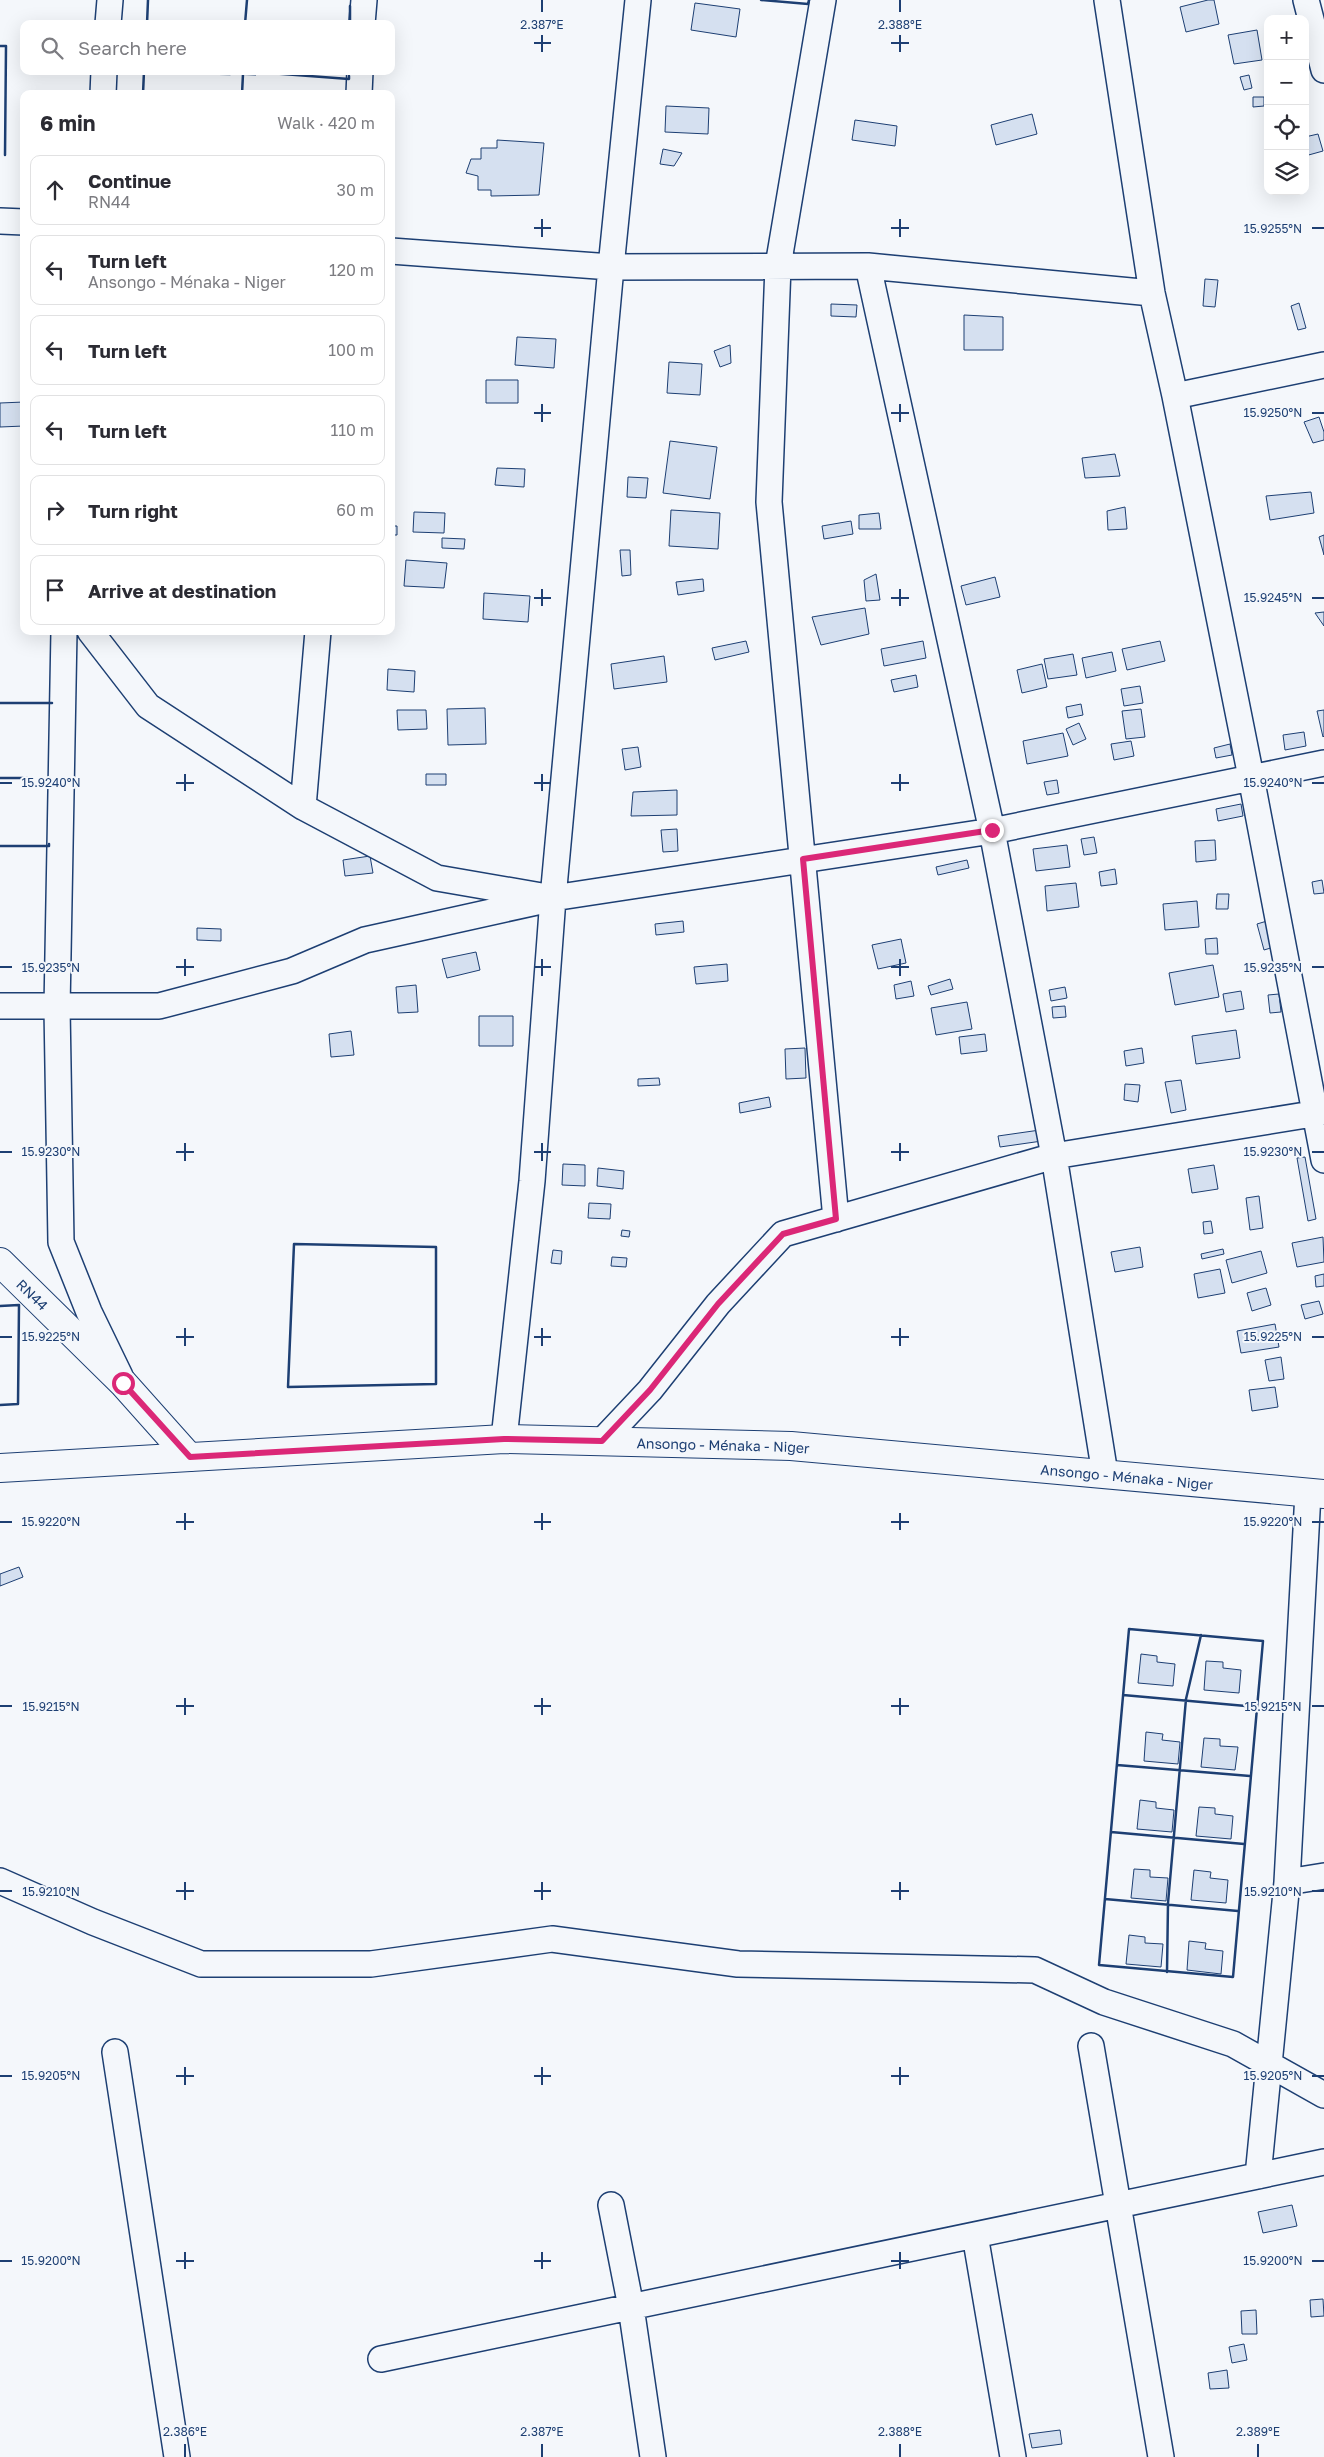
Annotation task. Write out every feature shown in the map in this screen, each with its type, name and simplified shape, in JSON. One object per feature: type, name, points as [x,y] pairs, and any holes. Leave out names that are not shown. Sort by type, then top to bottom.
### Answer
[{"type":"main road","name":"RN44","points":[[0,1262],[123,1383],[190,1457]]},
{"type":"main road","name":"Ansongo - Ménaka - Niger","points":[[0,1468],[504,1439],[791,1446],[1316,1494]]},
{"type":"street","points":[[108,20],[110,0]]},
{"type":"street","points":[[362,20],[364,0]]},
{"type":"street","points":[[504,1439],[532,1181],[554,898],[611,267],[638,0]]},
{"type":"street","points":[[823,0],[778,266],[769,502],[836,1219]]},
{"type":"street","points":[[1107,0],[1152,293],[1175,396],[1319,1112],[1324,1160]]},
{"type":"street","points":[[1306,0],[1324,70]]},
{"type":"street","points":[[102,90],[104,75]]},
{"type":"street","points":[[358,90],[360,75]]},
{"type":"street","points":[[0,221],[20,222]]},
{"type":"street","points":[[395,251],[611,267],[868,266],[1152,293]]},
{"type":"street","points":[[868,266],[992,830],[1054,1156],[1105,1474]]},
{"type":"street","points":[[1175,396],[1324,364]]},
{"type":"street","points":[[64,635],[57,1008],[61,1242],[89,1312],[123,1383]]},
{"type":"street","points":[[93,635],[148,706],[303,807],[437,878],[554,898]]},
{"type":"street","points":[[303,807],[318,635]]},
{"type":"street","points":[[0,1006],[57,1008],[159,1006],[292,971],[365,940],[554,898],[992,830],[1324,763]]},
{"type":"street","points":[[602,1441],[650,1390],[718,1304],[783,1234],[1054,1156],[1319,1112]]},
{"type":"street","points":[[1258,2176],[1287,1882],[1316,1494]]},
{"type":"street","points":[[1287,1882],[1324,1876]]},
{"type":"street","points":[[0,1881],[93,1922],[200,1964],[372,1964],[552,1939],[738,1964],[1035,1970],[1104,2002],[1232,2044],[1324,2094]]},
{"type":"street","points":[[1091,2046],[1161,2457]]},
{"type":"street","points":[[115,2052],[178,2457]]},
{"type":"street","points":[[381,2359],[1324,2162]]},
{"type":"street","points":[[611,2204],[631,2307],[653,2457]]},
{"type":"street","points":[[975,2235],[1013,2457]]},
{"type":"building","points":[[1214,0],[1219,24],[1186,32],[1180,7]]},
{"type":"building","points":[[695,3],[740,9],[736,37],[691,30]]},
{"type":"building","points":[[1257,30],[1262,60],[1234,64],[1228,35]]},
{"type":"building","points":[[1249,75],[1252,88],[1244,90],[1240,77]]},
{"type":"building","points":[[1253,97],[1264,97],[1264,106],[1253,107]]},
{"type":"building","points":[[666,106],[709,108],[708,134],[665,132]]},
{"type":"building","points":[[1032,114],[1037,134],[996,145],[991,125]]},
{"type":"building","points":[[855,120],[897,126],[895,146],[852,140]]},
{"type":"building","points":[[1318,134],[1323,151],[1309,155],[1309,136]]},
{"type":"building","points":[[497,140],[544,143],[539,195],[491,196],[491,190],[478,190],[478,176],[466,173],[471,159],[481,159],[481,148],[497,148]]},
{"type":"building","points":[[663,149],[682,153],[674,166],[660,164]]},
{"type":"building","points":[[1205,279],[1218,280],[1215,307],[1203,306]]},
{"type":"building","points":[[1299,303],[1306,328],[1298,330],[1291,306]]},
{"type":"building","points":[[831,304],[857,305],[856,317],[831,316]]},
{"type":"building","points":[[964,315],[1003,317],[1003,350],[964,350]]},
{"type":"building","points":[[517,337],[556,339],[554,368],[515,365]]},
{"type":"building","points":[[730,345],[731,363],[720,367],[714,351]]},
{"type":"building","points":[[669,362],[702,364],[700,395],[667,393]]},
{"type":"building","points":[[486,380],[518,380],[518,403],[486,403]]},
{"type":"building","points":[[20,402],[20,426],[0,427],[0,403]]},
{"type":"building","points":[[1319,417],[1324,432],[1324,440],[1313,443],[1304,422]]},
{"type":"building","points":[[670,441],[717,447],[710,499],[663,493]]},
{"type":"building","points":[[1115,454],[1120,476],[1085,478],[1082,458]]},
{"type":"building","points":[[497,468],[525,469],[524,487],[495,485]]},
{"type":"building","points":[[628,477],[648,478],[646,498],[627,497]]},
{"type":"building","points":[[1311,492],[1314,513],[1270,520],[1266,496]]},
{"type":"building","points":[[1125,507],[1127,529],[1108,530],[1107,511]]},
{"type":"building","points":[[671,510],[720,513],[718,549],[669,546]]},
{"type":"building","points":[[414,512],[445,513],[444,533],[413,532]]},
{"type":"building","points":[[879,513],[881,529],[859,529],[859,515]]},
{"type":"building","points":[[851,521],[853,534],[824,539],[822,526]]},
{"type":"building","points":[[395,526],[397,526],[397,535],[395,535]]},
{"type":"building","points":[[1324,535],[1324,555],[1319,537]]},
{"type":"building","points":[[442,538],[465,539],[464,549],[442,548]]},
{"type":"building","points":[[620,550],[630,550],[631,575],[622,576]]},
{"type":"building","points":[[406,560],[447,563],[444,588],[404,586]]},
{"type":"building","points":[[876,574],[880,600],[866,601],[864,580]]},
{"type":"building","points":[[995,577],[1000,597],[966,605],[961,586]]},
{"type":"building","points":[[703,579],[704,591],[678,595],[676,582]]},
{"type":"building","points":[[484,593],[530,596],[528,622],[483,619]]},
{"type":"building","points":[[865,608],[869,634],[821,645],[812,617]]},
{"type":"building","points":[[1324,612],[1324,626],[1315,613]]},
{"type":"building","points":[[746,641],[749,652],[715,660],[712,648]]},
{"type":"building","points":[[923,641],[926,658],[884,666],[881,649]]},
{"type":"building","points":[[1160,641],[1165,661],[1127,670],[1122,649]]},
{"type":"building","points":[[1112,652],[1116,671],[1086,678],[1082,658]]},
{"type":"building","points":[[1073,654],[1077,675],[1048,679],[1044,659]]},
{"type":"building","points":[[664,656],[667,682],[614,689],[611,664]]},
{"type":"building","points":[[1042,664],[1047,687],[1022,693],[1017,670]]},
{"type":"building","points":[[388,669],[415,671],[414,692],[387,690]]},
{"type":"building","points":[[916,675],[918,687],[894,692],[891,680]]},
{"type":"building","points":[[1140,686],[1143,703],[1124,706],[1121,689]]},
{"type":"building","points":[[1081,704],[1083,715],[1068,718],[1066,707]]},
{"type":"building","points":[[485,708],[486,744],[448,745],[447,709]]},
{"type":"building","points":[[1141,709],[1145,737],[1126,739],[1122,711]]},
{"type":"building","points":[[397,710],[426,710],[427,729],[398,730]]},
{"type":"building","points":[[1324,710],[1324,736],[1323,737],[1317,711]]},
{"type":"building","points":[[1079,723],[1086,739],[1073,745],[1066,729]]},
{"type":"building","points":[[1304,732],[1306,746],[1285,750],[1283,735]]},
{"type":"building","points":[[1063,733],[1068,756],[1027,764],[1023,741]]},
{"type":"building","points":[[1131,741],[1134,756],[1114,760],[1111,744]]},
{"type":"building","points":[[1230,744],[1232,755],[1216,758],[1214,748]]},
{"type":"building","points":[[638,747],[641,767],[625,770],[622,749]]},
{"type":"building","points":[[426,774],[446,774],[446,785],[426,785]]},
{"type":"building","points":[[1057,780],[1059,793],[1047,795],[1044,782]]},
{"type":"building","points":[[677,790],[677,815],[631,816],[633,792]]},
{"type":"building","points":[[1241,804],[1243,816],[1218,821],[1216,809]]},
{"type":"building","points":[[677,829],[678,851],[663,852],[661,830]]},
{"type":"building","points":[[1094,837],[1097,853],[1084,855],[1081,839]]},
{"type":"building","points":[[1215,840],[1216,860],[1196,862],[1195,841]]},
{"type":"building","points":[[1067,845],[1070,867],[1036,871],[1033,849]]},
{"type":"building","points":[[370,856],[373,873],[345,876],[343,860]]},
{"type":"building","points":[[967,860],[969,868],[938,875],[936,867]]},
{"type":"building","points":[[1115,869],[1117,884],[1101,886],[1099,872]]},
{"type":"building","points":[[1322,880],[1324,893],[1314,894],[1312,882]]},
{"type":"building","points":[[1076,883],[1079,907],[1047,911],[1045,886]]},
{"type":"building","points":[[1217,894],[1229,894],[1228,909],[1216,909]]},
{"type":"building","points":[[1197,901],[1199,927],[1165,930],[1163,904]]},
{"type":"building","points":[[683,921],[684,932],[656,935],[655,924]]},
{"type":"building","points":[[1267,921],[1274,947],[1264,950],[1257,924]]},
{"type":"building","points":[[197,928],[221,929],[221,941],[197,940]]},
{"type":"building","points":[[1217,938],[1218,954],[1206,954],[1205,939]]},
{"type":"building","points":[[901,939],[906,963],[878,969],[872,945]]},
{"type":"building","points":[[476,952],[480,970],[447,978],[442,959]]},
{"type":"building","points":[[727,964],[728,981],[696,984],[694,967]]},
{"type":"building","points":[[1213,965],[1219,997],[1175,1005],[1169,973]]},
{"type":"building","points":[[950,979],[953,989],[931,995],[928,986]]},
{"type":"building","points":[[911,981],[914,996],[896,999],[894,985]]},
{"type":"building","points":[[416,985],[418,1012],[398,1013],[396,987]]},
{"type":"building","points":[[1065,987],[1067,998],[1051,1001],[1049,990]]},
{"type":"building","points":[[1241,991],[1244,1009],[1226,1012],[1223,994]]},
{"type":"building","points":[[1279,994],[1281,1012],[1270,1013],[1268,995]]},
{"type":"building","points":[[967,1002],[972,1029],[936,1035],[931,1008]]},
{"type":"building","points":[[1065,1006],[1066,1017],[1053,1018],[1052,1007]]},
{"type":"building","points":[[479,1016],[513,1016],[513,1046],[479,1046]]},
{"type":"building","points":[[1236,1030],[1240,1058],[1196,1064],[1192,1036]]},
{"type":"building","points":[[351,1031],[354,1055],[331,1057],[329,1034]]},
{"type":"building","points":[[985,1034],[987,1051],[961,1054],[959,1037]]},
{"type":"building","points":[[805,1048],[806,1078],[786,1079],[785,1049]]},
{"type":"building","points":[[1142,1048],[1144,1063],[1126,1066],[1124,1051]]},
{"type":"building","points":[[659,1078],[660,1085],[638,1086],[638,1079]]},
{"type":"building","points":[[1181,1080],[1186,1110],[1171,1113],[1165,1082]]},
{"type":"building","points":[[1125,1084],[1140,1085],[1138,1102],[1124,1100]]},
{"type":"building","points":[[769,1097],[771,1107],[740,1113],[739,1103]]},
{"type":"building","points":[[1040,1130],[1042,1141],[1000,1147],[998,1136]]},
{"type":"building","points":[[1305,1157],[1316,1219],[1308,1221],[1297,1158]]},
{"type":"building","points":[[563,1164],[585,1165],[585,1186],[562,1185]]},
{"type":"building","points":[[1214,1165],[1218,1189],[1192,1193],[1188,1169]]},
{"type":"building","points":[[598,1168],[624,1171],[623,1189],[597,1186]]},
{"type":"building","points":[[1259,1196],[1263,1228],[1250,1230],[1246,1198]]},
{"type":"building","points":[[589,1203],[611,1204],[610,1219],[588,1218]]},
{"type":"building","points":[[1211,1221],[1213,1233],[1204,1234],[1203,1222]]},
{"type":"building","points":[[622,1230],[630,1231],[629,1237],[621,1236]]},
{"type":"building","points":[[1323,1237],[1324,1262],[1297,1267],[1292,1243]]},
{"type":"building","points":[[1140,1247],[1143,1267],[1115,1272],[1111,1252]]},
{"type":"building","points":[[1223,1249],[1224,1254],[1202,1259],[1201,1254]]},
{"type":"building","points":[[553,1250],[562,1251],[561,1264],[551,1263]]},
{"type":"building","points":[[1261,1251],[1267,1273],[1232,1283],[1226,1260]]},
{"type":"building","points":[[612,1257],[627,1258],[626,1267],[611,1266]]},
{"type":"building","points":[[1220,1269],[1225,1293],[1198,1298],[1194,1274]]},
{"type":"building","points":[[1324,1274],[1324,1286],[1316,1287],[1315,1276]]},
{"type":"building","points":[[1266,1288],[1271,1305],[1252,1311],[1247,1293]]},
{"type":"building","points":[[1319,1301],[1323,1314],[1305,1319],[1301,1305]]},
{"type":"building","points":[[1275,1324],[1279,1347],[1241,1353],[1237,1331]]},
{"type":"building","points":[[1281,1357],[1284,1379],[1269,1381],[1265,1360]]},
{"type":"building","points":[[1275,1387],[1278,1407],[1252,1411],[1249,1390]]},
{"type":"building","points":[[19,1567],[23,1577],[0,1586],[0,1574]]},
{"type":"building","points":[[1141,1654],[1157,1656],[1157,1662],[1175,1664],[1173,1686],[1138,1683]]},
{"type":"building","points":[[1206,1661],[1223,1662],[1223,1668],[1241,1670],[1239,1693],[1204,1690]]},
{"type":"building","points":[[1146,1732],[1163,1734],[1162,1740],[1180,1742],[1178,1764],[1144,1761]]},
{"type":"building","points":[[1204,1738],[1220,1739],[1220,1746],[1238,1747],[1235,1770],[1201,1767]]},
{"type":"building","points":[[1140,1800],[1156,1802],[1156,1808],[1174,1810],[1172,1832],[1137,1829]]},
{"type":"building","points":[[1199,1807],[1215,1808],[1215,1814],[1233,1816],[1231,1839],[1196,1836]]},
{"type":"building","points":[[1134,1869],[1150,1870],[1150,1877],[1168,1878],[1166,1901],[1131,1898]]},
{"type":"building","points":[[1194,1870],[1211,1872],[1210,1878],[1228,1880],[1226,1903],[1191,1900]]},
{"type":"building","points":[[1129,1935],[1145,1937],[1145,1943],[1163,1944],[1161,1967],[1126,1964]]},
{"type":"building","points":[[1189,1941],[1206,1943],[1205,1949],[1223,1951],[1221,1974],[1187,1970]]},
{"type":"building","points":[[1292,2205],[1297,2226],[1263,2233],[1258,2212]]},
{"type":"building","points":[[1323,2299],[1324,2316],[1311,2317],[1310,2300]]},
{"type":"building","points":[[1256,2310],[1257,2334],[1242,2334],[1241,2311]]},
{"type":"building","points":[[1244,2344],[1247,2360],[1232,2363],[1229,2347]]},
{"type":"building","points":[[1227,2370],[1229,2388],[1210,2389],[1208,2373]]},
{"type":"building","points":[[1060,2430],[1062,2444],[1032,2448],[1029,2434]]},
{"type":"wall","points":[[147,20],[148,0]]},
{"type":"wall","points":[[245,20],[247,0]]},
{"type":"wall","points":[[761,0],[808,4],[809,0]]},
{"type":"wall","points":[[350,6],[350,20]]},
{"type":"wall","points":[[0,46],[6,46],[5,155]]},
{"type":"wall","points":[[143,90],[144,75]]},
{"type":"wall","points":[[242,90],[243,75]]},
{"type":"wall","points":[[296,75],[349,79],[349,76]]},
{"type":"wall","points":[[0,703],[52,703]]},
{"type":"wall","points":[[0,778],[29,778]]},
{"type":"wall","points":[[0,846],[49,846],[49,844]]},
{"type":"wall","points":[[294,1244],[436,1247],[436,1384],[288,1387],[294,1244]]},
{"type":"wall","points":[[0,1306],[19,1305],[18,1404],[0,1405]]},
{"type":"wall","points":[[1129,1629],[1263,1641],[1233,1977],[1099,1965],[1129,1629]]},
{"type":"wall","points":[[1167,1972],[1168,1903],[1186,1699],[1201,1635]]},
{"type":"wall","points":[[1123,1695],[1257,1707]]},
{"type":"wall","points":[[1117,1765],[1250,1776]]},
{"type":"wall","points":[[1111,1832],[1244,1844]]},
{"type":"wall","points":[[1105,1899],[1238,1911]]},
{"type":"route","points":[[123,1383],[190,1457],[504,1439],[602,1441],[650,1390],[718,1304],[783,1234],[836,1219],[803,859],[992,830]]}]
